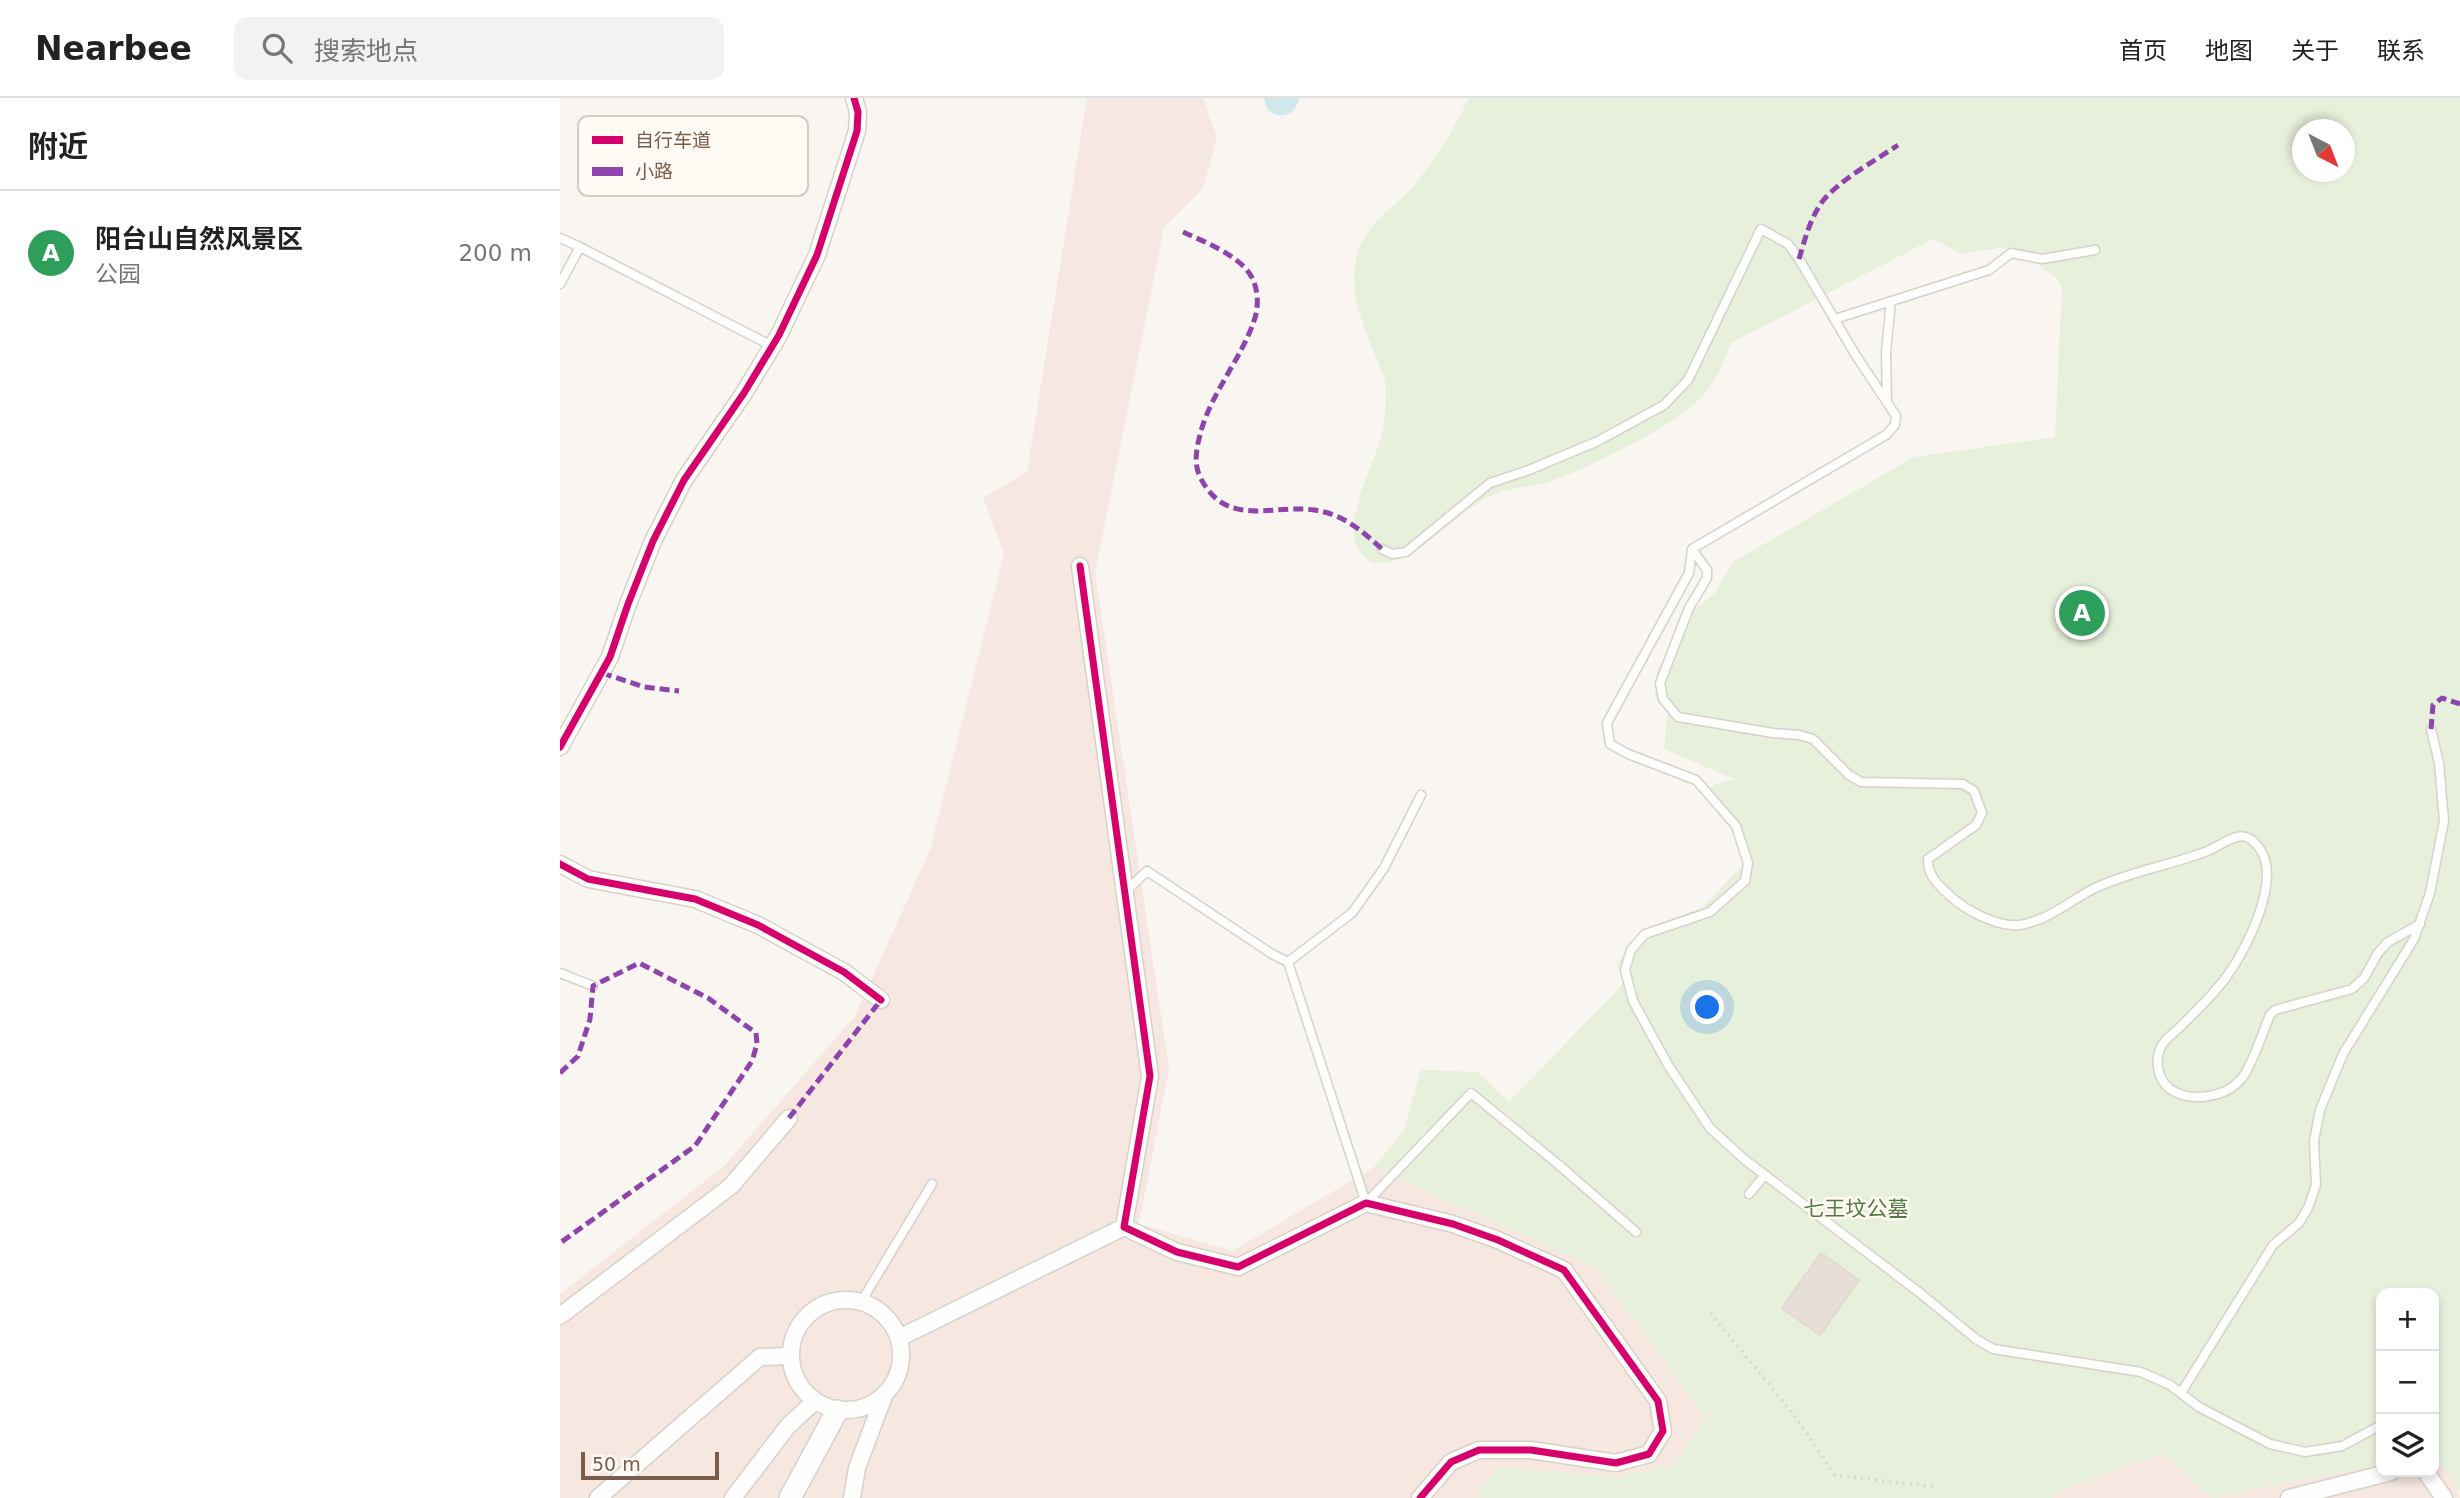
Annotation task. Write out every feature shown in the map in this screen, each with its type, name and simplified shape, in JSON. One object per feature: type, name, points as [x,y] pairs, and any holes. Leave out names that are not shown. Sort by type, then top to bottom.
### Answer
[{"type":"street","points":[[560,747],[611,657],[653,541],[684,480],[744,393],[772,346],[817,255],[857,131],[858,112],[854,98]]},
{"type":"street","points":[[1080,566],[1150,1076],[1124,1227]]},
{"type":"street","points":[[560,864],[588,879],[695,899],[758,925],[844,972],[881,1000]]},
{"type":"street","points":[[560,1316],[731,1186],[789,1118]]},
{"type":"street","points":[[1124,1227],[1177,1252],[1238,1267],[1366,1203],[1453,1224],[1498,1240],[1564,1270],[1658,1401],[1663,1431],[1649,1454],[1616,1462],[1531,1450],[1479,1450],[1451,1462],[1420,1498]]},
{"type":"street","points":[[899,1338],[1124,1227]]},
{"type":"street","points":[[852,1498],[857,1468],[884,1396],[896,1380],[900,1368],[899,1338],[888,1318],[874,1307],[849,1299],[835,1300],[816,1307],[794,1332],[789,1356],[796,1381],[814,1402],[837,1411],[864,1408],[884,1396]]},
{"type":"street","points":[[598,1498],[760,1357],[789,1356]]},
{"type":"street","points":[[733,1498],[788,1426],[814,1402]]},
{"type":"street","points":[[790,1498],[837,1411]]},
{"type":"street","points":[[2289,1498],[2376,1476]]},
{"type":"street","points":[[2429,1477],[2444,1498]]},
{"type":"lane","points":[[1382,549],[1392,554],[1406,552],[1490,483],[1598,441],[1664,405],[1688,380],[1761,229],[1788,244],[1896,416],[1895,425],[1886,435],[1692,549]]},
{"type":"lane","points":[[560,238],[772,346]]},
{"type":"lane","points":[[560,284],[580,247]]},
{"type":"lane","points":[[1835,319],[1989,270],[2011,253],[2042,259],[2095,250]]},
{"type":"lane","points":[[1887,402],[1886,352],[1891,301]]},
{"type":"lane","points":[[1692,549],[1707,570],[1707,578],[1689,608],[1660,683],[1663,699],[1678,717],[1813,739],[1849,775],[1861,782],[1963,784],[1974,791],[1982,813],[1976,825],[1928,859],[1927,867],[1934,879],[1961,906],[2002,924],[2018,925],[2040,920],[2094,888],[2210,850],[2236,836],[2251,839],[2265,858],[2267,872],[2261,909],[2225,980],[2162,1045],[2157,1059],[2159,1071],[2163,1082],[2170,1089],[2185,1096],[2204,1097],[2229,1089],[2242,1078],[2270,1015],[2275,1010],[2352,989],[2364,978],[2378,953],[2388,942],[2420,924]]},
{"type":"lane","points":[[1692,549],[1689,573],[1606,723],[1610,744],[1628,754],[1696,780],[1736,826],[1748,863],[1745,880],[1710,912],[1645,934],[1631,950],[1625,970],[1633,1001],[1668,1065],[1710,1128],[1745,1160],[1976,1339],[1993,1349],[2141,1372],[2170,1385],[2199,1407],[2270,1444],[2305,1452],[2342,1446],[2376,1428]]},
{"type":"lane","points":[[2181,1394],[2273,1245],[2299,1223],[2308,1208],[2316,1185],[2314,1141],[2320,1110],[2334,1074],[2343,1054],[2414,939],[2420,924],[2430,893],[2444,821],[2439,763],[2431,729]]},
{"type":"lane","points":[[1288,962],[1352,913],[1384,868],[1421,795]]},
{"type":"lane","points":[[1125,892],[1147,871],[1288,962],[1366,1203],[1471,1094],[1636,1232]]},
{"type":"lane","points":[[560,973],[593,986]]},
{"type":"lane","points":[[1749,1194],[1765,1175]]},
{"type":"lane","points":[[861,1303],[932,1184]]},
{"type":"path","points":[[1710,1313],[1794,1415],[1835,1475],[1937,1487]]},
{"type":"shaded area","points":[[1087,98],[1203,98],[1217,138],[1203,188],[1164,227],[1095,572],[1169,1069],[1139,1224],[1233,1251],[1374,1167],[1596,1268],[1706,1418],[1674,1465],[1615,1477],[1559,1474],[1478,1490],[1484,1498],[560,1498],[560,1294],[724,1166],[855,1016],[930,850],[1004,554],[983,498],[1027,472]]},
{"type":"shaded area","points":[[2162,1453],[2211,1498],[2049,1498],[2058,1492]]},
{"type":"shaded area","points":[[2439,1463],[2453,1478],[2460,1498],[2211,1498],[2376,1465],[2376,1477],[2439,1477]]},
{"type":"green space","name":"七王坟公墓","points":[[1469,98],[2460,98],[2460,1494],[2453,1478],[2439,1463],[2439,1288],[2376,1288],[2376,1465],[2211,1498],[2162,1453],[2058,1492],[2049,1498],[1484,1498],[1477,1490],[1501,1467],[1615,1477],[1674,1465],[1706,1418],[1596,1268],[1374,1167],[1404,1130],[1421,1070],[1478,1072],[1509,1102],[1625,982],[1617,964],[1639,932],[1702,908],[1742,866],[1739,833],[1699,789],[1734,779],[1664,749],[1668,709],[1655,697],[1658,668],[1693,611],[1714,594],[1733,562],[1914,457],[2055,437],[2062,286],[2020,249],[1998,248],[1961,254],[1933,239],[1731,343],[1709,389],[1693,405],[1656,431],[1569,474],[1490,496],[1408,554],[1392,561],[1378,563],[1366,559],[1357,547],[1354,532],[1360,496],[1383,429],[1386,399],[1384,376],[1362,320],[1356,295],[1354,282],[1357,255],[1367,233],[1416,183],[1446,142]]},
{"type":"building","points":[[1821,1253],[1859,1280],[1820,1335],[1782,1308]]},
{"type":"marked path","points":[[1799,259],[1811,222],[1822,202],[1847,179],[1898,145]]},
{"type":"marked path","points":[[1183,232],[1217,248],[1241,264],[1251,275],[1257,294],[1256,314],[1248,335],[1212,403],[1201,431],[1196,460],[1200,477],[1211,493],[1236,509],[1298,509],[1324,512],[1351,524],[1382,549]]},
{"type":"marked path","points":[[602,673],[644,687],[679,691]]},
{"type":"marked path","points":[[2431,729],[2433,705],[2442,698],[2460,704]]},
{"type":"marked path","points":[[560,1073],[578,1056],[590,1019],[593,986],[639,963],[708,998],[756,1033],[757,1044],[752,1061],[695,1146],[560,1243]]},
{"type":"marked path","points":[[789,1118],[881,1000]]},
{"type":"cycle path","points":[[560,747],[610,657],[653,541],[684,480],[744,393],[779,335],[817,255],[857,131],[858,112],[854,98]]},
{"type":"cycle path","points":[[1080,566],[1150,1076],[1124,1227],[1177,1252],[1238,1267],[1366,1203],[1453,1224],[1498,1240],[1564,1270],[1658,1401],[1663,1431],[1649,1454],[1616,1463],[1531,1450],[1479,1450],[1451,1462],[1420,1498]]},
{"type":"cycle path","points":[[560,864],[588,879],[695,899],[758,925],[844,972],[881,1000]]},
{"type":"place","name":"阳台山自然风景区","points":[[2082,613]]}]
